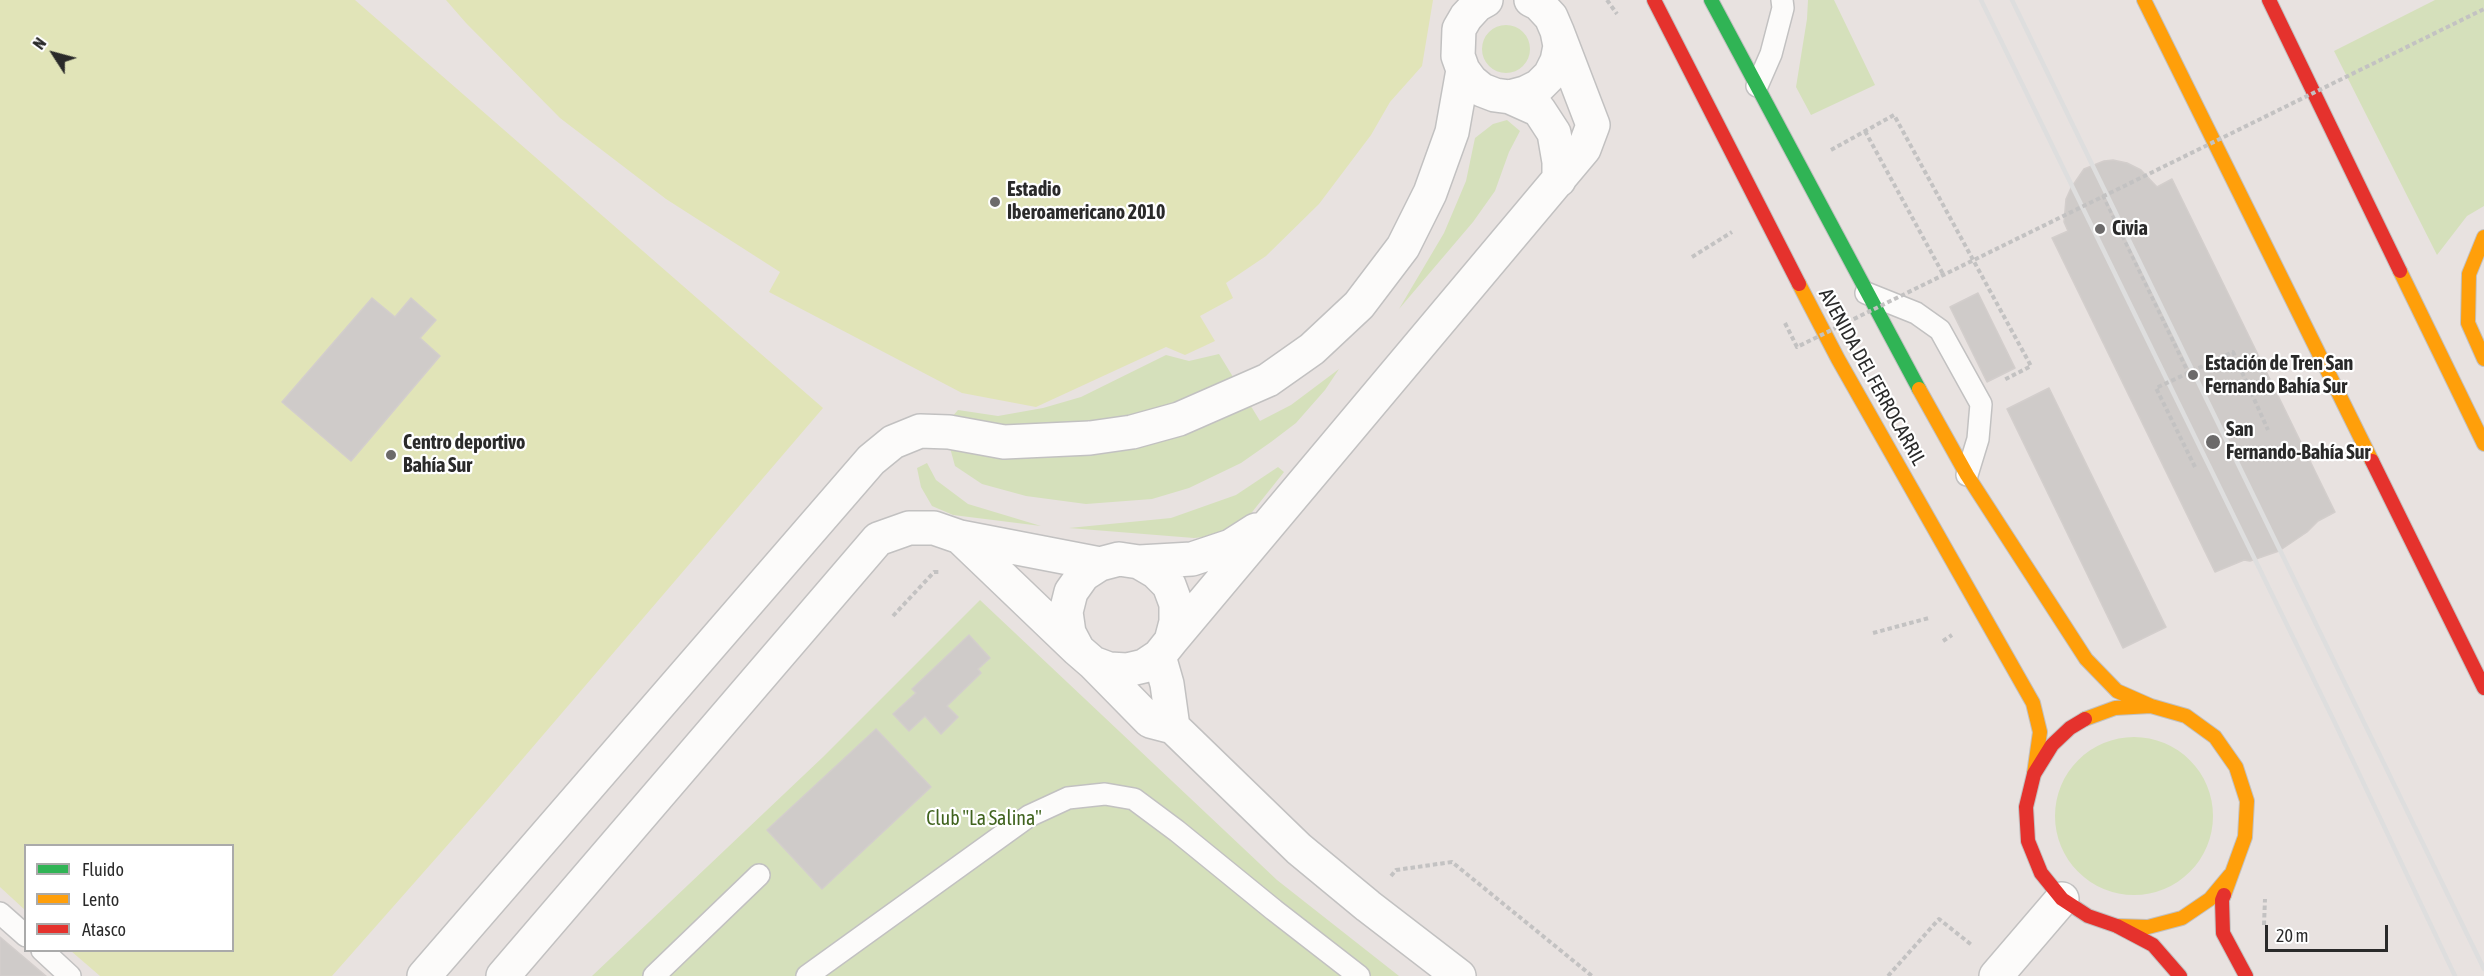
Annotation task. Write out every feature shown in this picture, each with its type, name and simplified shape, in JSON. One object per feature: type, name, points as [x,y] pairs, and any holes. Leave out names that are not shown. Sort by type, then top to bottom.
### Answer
[{"type":"main road","name":"AVENIDA DEL FERROCARRIL","points":[[1654,0],[1838,359],[2034,703],[2040,732],[2034,774]]},
{"type":"main road","name":"AVENIDA DEL FERROCARRIL","points":[[1711,0],[1866,293],[1967,475],[2086,659],[2117,691],[2151,706]]},
{"type":"main road","points":[[2144,0],[2484,688]]},
{"type":"main road","points":[[2269,0],[2484,444]]},
{"type":"main road","points":[[2484,237],[2469,274],[2468,323],[2484,359]]},
{"type":"main road","points":[[2180,976],[2153,945],[2117,926],[2088,916],[2062,899],[2041,873],[2028,841],[2026,807],[2034,774],[2052,745],[2070,728],[2092,715],[2115,708],[2151,706],[2186,716],[2215,737],[2236,766],[2247,801],[2245,837],[2222,900],[2223,933],[2246,976]]},
{"type":"main road","points":[[2117,926],[2148,927],[2182,918],[2210,899],[2233,871]]},
{"type":"street","points":[[1473,6],[1459,29],[1458,57],[1463,69],[1471,81],[1482,90],[1510,97],[1539,110],[1554,133],[1559,162],[1559,180]]},
{"type":"street","points":[[1510,97],[1539,86],[1550,75],[1558,54],[1546,12]]},
{"type":"street","points":[[1271,522],[1231,546],[1192,559],[1139,562],[1119,559],[1100,564],[1083,575],[1071,592],[1066,612],[1069,633],[1086,657],[1109,669],[1127,670],[1144,666],[1165,648],[1559,180],[1584,149],[1593,125],[1546,12]]},
{"type":"street","points":[[424,976],[871,460],[893,442],[920,432],[949,432],[1004,442],[1089,438],[1132,432],[1179,419],[1268,380],[1312,349],[1359,305],[1403,247],[1430,193],[1452,132],[1463,69]]},
{"type":"street","points":[[503,976],[878,540],[909,528],[934,528],[960,537],[1100,564]]},
{"type":"street","points":[[960,537],[1150,721],[1173,727],[1299,849],[1368,906],[1460,976]]},
{"type":"street","points":[[1139,562],[1156,572],[1169,585],[1176,604],[1176,622],[1165,648],[1173,727]]},
{"type":"street","points":[[1999,972],[2062,899]]},
{"type":"lane","points":[[1757,86],[1771,54],[1783,8],[1782,0]]},
{"type":"lane","points":[[1866,293],[1916,313],[1940,330],[1981,404],[1978,439],[1967,475]]},
{"type":"lane","points":[[807,976],[1029,816],[1068,798],[1105,794],[1134,799],[1178,831],[1359,976]]},
{"type":"lane","points":[[654,976],[759,875]]},
{"type":"lane","points":[[0,913],[24,934]]},
{"type":"lane","points":[[43,952],[70,976]]},
{"type":"path","points":[[1785,323],[1797,347],[2484,9]]},
{"type":"path","points":[[1823,154],[1894,115],[2031,366],[2002,382]]},
{"type":"path","points":[[1865,131],[1943,274]]},
{"type":"path","points":[[2103,195],[2188,372]]},
{"type":"path","points":[[1692,257],[1732,231]]},
{"type":"path","points":[[2195,467],[2156,388],[2233,351],[2268,430]]},
{"type":"path","points":[[1873,633],[1929,618]]},
{"type":"path","points":[[1888,976],[1939,919],[1999,972]]},
{"type":"green space","name":"Centro deportivo Bahía Sur","points":[[0,0],[355,0],[823,408],[490,797],[332,976],[100,976],[72,952],[234,952],[234,844],[24,844],[24,909],[0,887]]},
{"type":"green space","name":"Estadio Iberoamericano 2010","points":[[446,0],[1433,0],[1422,66],[1390,102],[1371,135],[1319,204],[1266,256],[1226,283],[1233,298],[1200,316],[1215,341],[1185,355],[1166,347],[1036,407],[962,393],[769,292],[780,272],[666,199],[560,118]]},
{"type":"green space","points":[[1808,0],[1834,0],[1875,85],[1811,115],[1796,87]]},
{"type":"green space","points":[[2435,0],[2484,0],[2484,206],[2467,216],[2437,255],[2334,51]]},
{"type":"green space","points":[[1501,25],[1511,25],[1523,32],[1530,44],[1530,54],[1523,66],[1511,73],[1501,73],[1486,62],[1482,54],[1482,44],[1493,29]]},
{"type":"green space","points":[[1507,120],[1520,131],[1509,152],[1495,191],[1473,222],[1399,309],[1444,233],[1466,181],[1475,138],[1493,124]]},
{"type":"green space","points":[[1219,354],[1260,421],[1291,405],[1339,369],[1325,390],[1296,423],[1241,463],[1189,488],[1152,499],[1086,504],[1026,496],[982,484],[955,466],[944,426],[958,410],[998,416],[1043,408],[1081,397],[1166,355],[1189,361]]},
{"type":"green space","points":[[927,463],[936,480],[968,504],[1041,526],[953,515],[932,506],[921,487],[917,468]]},
{"type":"green space","points":[[1278,467],[1284,472],[1245,521],[1224,535],[1194,538],[1069,528],[1171,518],[1236,495]]},
{"type":"green space","name":"Club \"La Salina\"","points":[[980,600],[1277,880],[1399,976],[592,976],[823,757]]},
{"type":"green space","points":[[2134,737],[2164,743],[2190,760],[2207,786],[2213,816],[2207,846],[2190,872],[2164,889],[2134,895],[2104,889],[2078,872],[2061,846],[2055,816],[2061,786],[2078,760],[2104,743]]},
{"type":"building","name":"Estación de Tren San Fernando Bahía Sur","points":[[2113,160],[2127,163],[2141,170],[2157,187],[2172,179],[2335,512],[2318,521],[2307,532],[2279,551],[2250,561],[2244,560],[2215,572],[2052,238],[2068,231],[2064,222],[2066,199],[2084,169]]},
{"type":"building","points":[[1978,293],[2015,368],[1987,382],[1950,307]]},
{"type":"building","points":[[372,298],[395,317],[411,298],[436,320],[420,338],[440,356],[351,461],[282,402]]},
{"type":"building","points":[[2049,388],[2166,627],[2123,648],[2007,409]]},
{"type":"building","points":[[969,635],[990,658],[978,669],[981,673],[947,706],[958,717],[941,734],[925,716],[909,731],[893,714],[916,693],[912,689]]},
{"type":"building","points":[[876,729],[931,787],[822,889],[767,830]]},
{"type":"building","points":[[0,937],[46,976],[0,976]]},
{"type":"railway","points":[[1981,0],[2335,723],[2455,976]]},
{"type":"railway","points":[[2012,0],[2484,969]]},
{"type":"traffic: fast","points":[[1711,0],[1919,389]]},
{"type":"traffic: slow","points":[[2144,0],[2372,461]]},
{"type":"traffic: slow","points":[[2484,237],[2469,274],[2468,323],[2484,359]]},
{"type":"traffic: slow","points":[[2400,271],[2484,444]]},
{"type":"traffic: slow","points":[[1799,284],[1838,359],[2033,703],[2040,732],[2034,774]]},
{"type":"traffic: slow","points":[[1919,389],[1967,475],[2086,659],[2117,691],[2151,706]]},
{"type":"traffic: slow","points":[[2085,719],[2115,708],[2151,706],[2186,716],[2215,737],[2236,767],[2247,801],[2245,837],[2224,895]]},
{"type":"traffic: slow","points":[[2117,926],[2148,927],[2182,918],[2210,899],[2230,875]]},
{"type":"traffic: jam","points":[[1654,0],[1799,284]]},
{"type":"traffic: jam","points":[[2269,0],[2400,271]]},
{"type":"traffic: jam","points":[[2372,461],[2484,688]]},
{"type":"traffic: jam","points":[[2085,719],[2070,728],[2052,745],[2034,774],[2026,807],[2028,841],[2041,873],[2062,899],[2088,916],[2117,926],[2153,945],[2180,976]]},
{"type":"traffic: jam","points":[[2224,895],[2222,900],[2223,933],[2246,976]]},
{"type":"place","name":"Estadio Iberoamericano 2010","points":[[995,202]]},
{"type":"place","name":"Civia","points":[[2100,229]]},
{"type":"place","name":"Estación de Tren San Fernando Bahía Sur","points":[[2193,375]]},
{"type":"place","name":"San Fernando-Bahía Sur","points":[[2213,442]]},
{"type":"place","name":"Centro deportivo Bahía Sur","points":[[391,455]]}]
